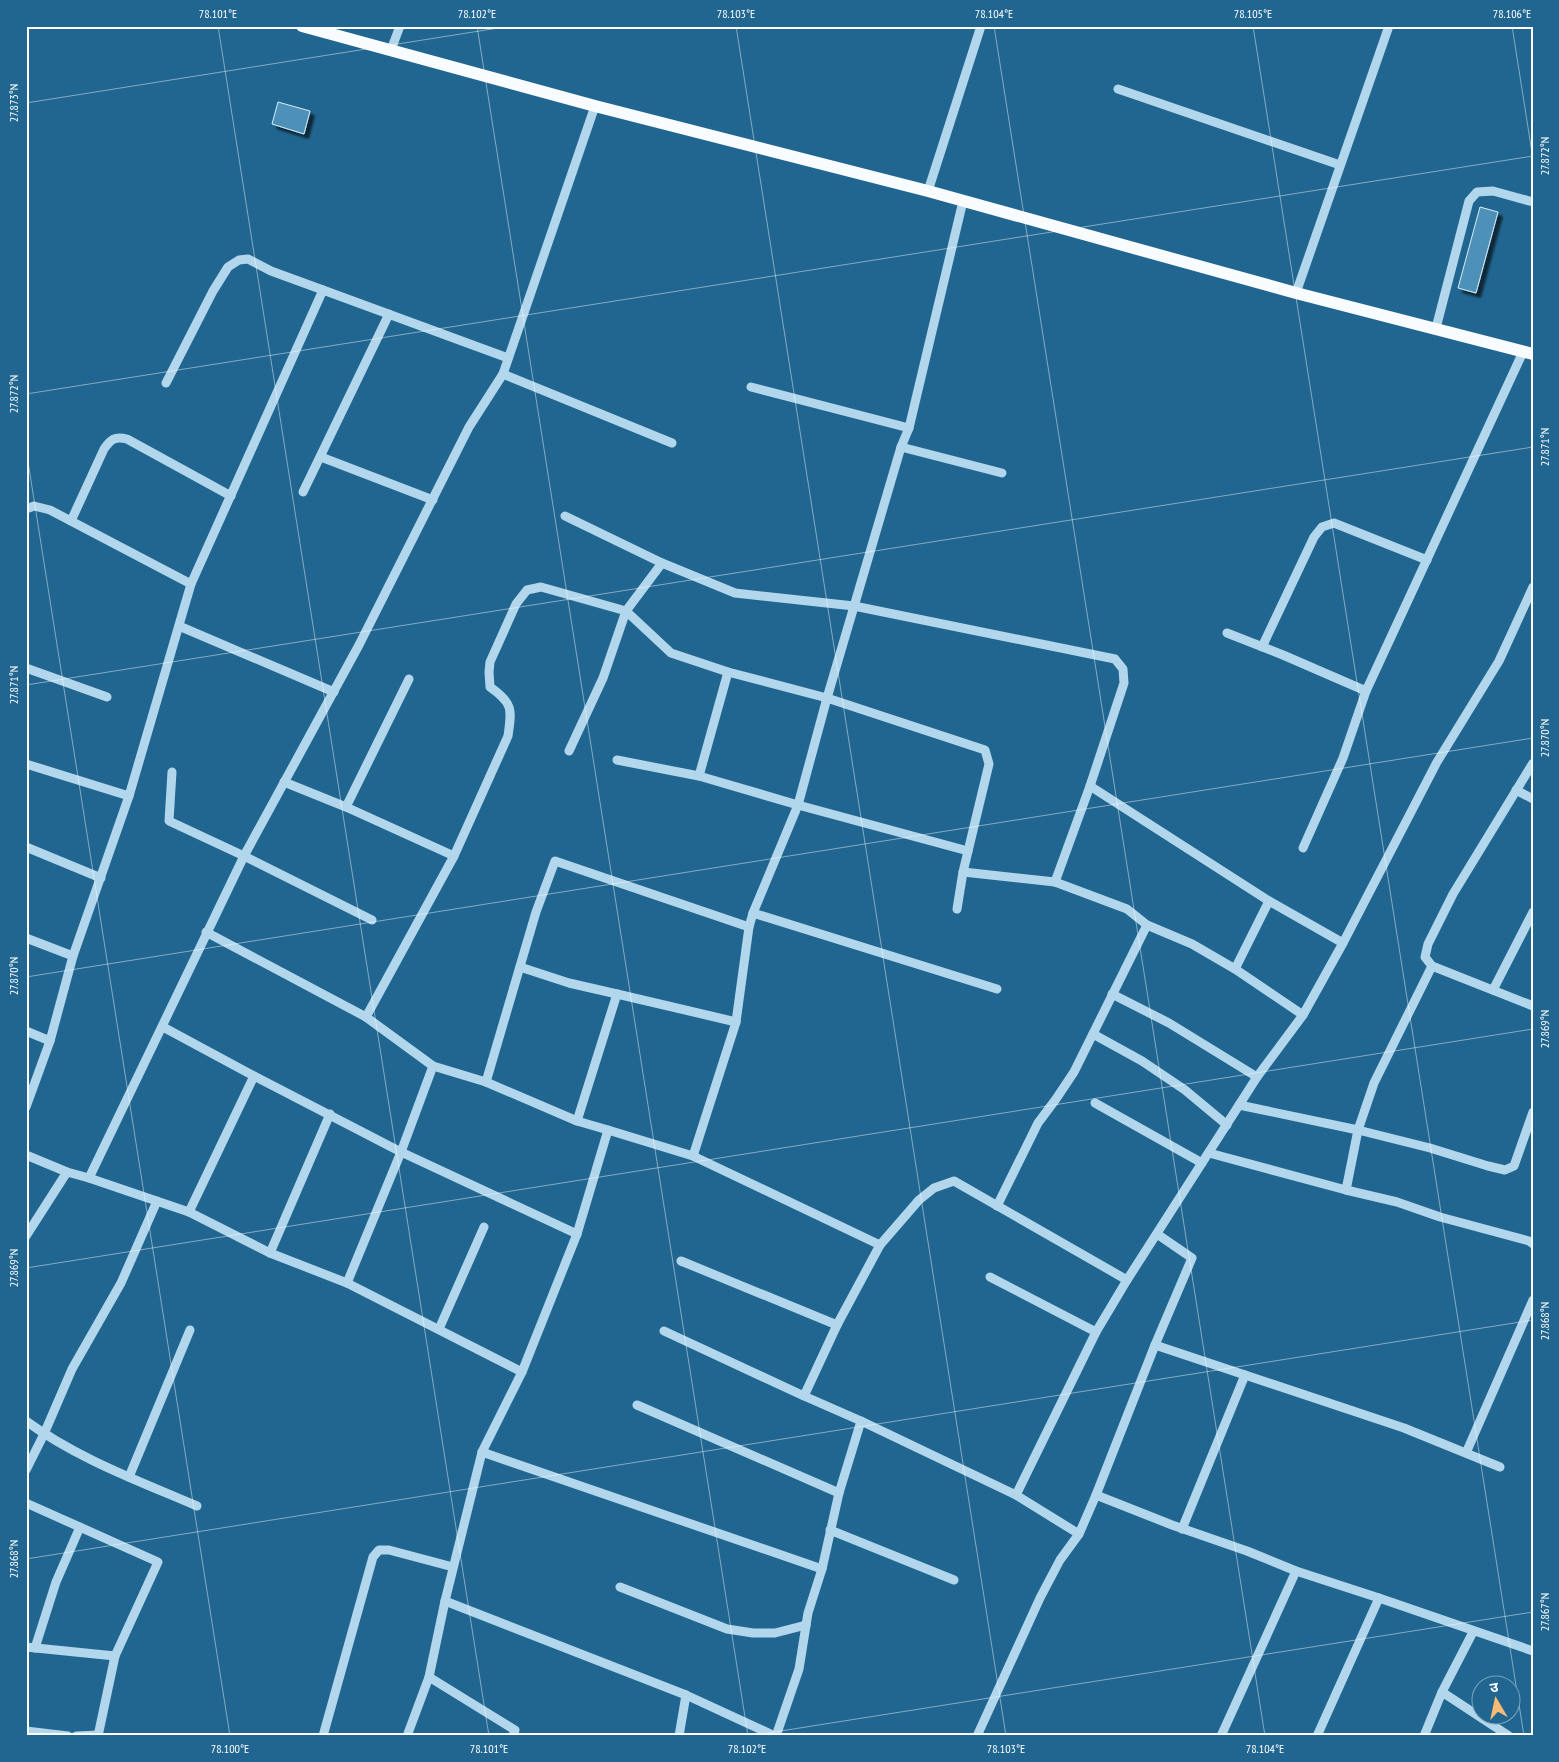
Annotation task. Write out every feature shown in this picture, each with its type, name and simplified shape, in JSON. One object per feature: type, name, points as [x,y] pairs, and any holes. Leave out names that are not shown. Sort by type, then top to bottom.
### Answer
[{"type":"main road","points":[[302,26],[595,106],[963,200],[1296,292],[1528,353]]},
{"type":"street","points":[[392,50],[400,26]]},
{"type":"street","points":[[928,191],[981,26]]},
{"type":"street","points":[[1296,292],[1389,26]]},
{"type":"street","points":[[1118,89],[1340,166]]},
{"type":"street","points":[[89,1178],[244,856],[334,692],[469,427],[503,374],[595,106]]},
{"type":"street","points":[[1436,328],[1468,201],[1477,192],[1493,191],[1533,202]]},
{"type":"street","points":[[693,1156],[736,1022],[749,928],[753,913],[798,805],[854,606],[901,447],[909,428],[963,200]]},
{"type":"street","points":[[166,383],[213,291],[228,267],[239,260],[248,259],[271,271],[508,358]]},
{"type":"street","points":[[26,1107],[50,1041],[73,956],[129,796],[191,584],[324,290]]},
{"type":"street","points":[[304,492],[389,314]]},
{"type":"street","points":[[1303,848],[1343,758],[1366,691],[1427,560],[1528,353]]},
{"type":"street","points":[[503,374],[672,443]]},
{"type":"street","points":[[752,387],[909,428]]},
{"type":"street","points":[[71,521],[104,449],[110,440],[118,437],[127,440],[231,496]]},
{"type":"street","points":[[901,447],[1002,473]]},
{"type":"street","points":[[320,457],[432,500]]},
{"type":"street","points":[[26,509],[34,506],[50,510],[191,584]]},
{"type":"street","points":[[565,516],[662,563],[735,593],[854,606],[1116,659],[1123,669],[1124,683],[1090,786],[1055,882]]},
{"type":"street","points":[[1262,647],[1314,537],[1322,527],[1334,523],[1427,560]]},
{"type":"street","points":[[569,751],[603,678],[626,611],[662,563]]},
{"type":"street","points":[[366,1017],[454,856],[508,736],[511,714],[505,698],[490,686],[490,662],[516,604],[527,590],[541,587],[626,611],[671,653],[728,672],[827,698],[985,750],[988,764],[963,872],[957,909]]},
{"type":"street","points":[[1016,1495],[1096,1332],[1127,1280],[1257,1077],[1303,1015],[1343,943],[1437,762],[1499,661],[1533,587]]},
{"type":"street","points":[[179,626],[334,692]]},
{"type":"street","points":[[1226,633],[1366,691]]},
{"type":"street","points":[[26,668],[107,697]]},
{"type":"street","points":[[699,776],[728,672]]},
{"type":"street","points":[[346,807],[409,679]]},
{"type":"street","points":[[617,760],[699,776],[968,851]]},
{"type":"street","points":[[1533,763],[1453,894],[1428,944],[1425,957],[1432,966],[1533,1006]]},
{"type":"street","points":[[26,764],[129,796]]},
{"type":"street","points":[[172,772],[169,821],[372,920]]},
{"type":"street","points":[[284,782],[346,807],[454,856]]},
{"type":"street","points":[[1090,786],[1269,901],[1343,943]]},
{"type":"street","points":[[1516,790],[1533,799]]},
{"type":"street","points":[[26,847],[101,878]]},
{"type":"street","points":[[486,1082],[536,912],[555,861],[749,928]]},
{"type":"street","points":[[963,872],[1055,882],[1127,909],[1147,925],[1192,944],[1235,969],[1303,1015]]},
{"type":"street","points":[[1235,969],[1269,901]]},
{"type":"street","points":[[1493,990],[1533,912]]},
{"type":"street","points":[[753,913],[997,990]]},
{"type":"street","points":[[997,1206],[1038,1123],[1074,1072],[1147,925]]},
{"type":"street","points":[[206,932],[366,1017],[433,1066],[486,1082],[577,1121],[693,1156],[880,1245]]},
{"type":"street","points":[[26,938],[73,956]]},
{"type":"street","points":[[1346,1190],[1358,1130],[1374,1082],[1432,966]]},
{"type":"street","points":[[520,967],[569,983],[736,1022]]},
{"type":"street","points":[[577,1121],[617,994]]},
{"type":"street","points":[[1112,994],[1169,1022],[1257,1077]]},
{"type":"street","points":[[163,1027],[401,1152],[578,1234]]},
{"type":"street","points":[[26,1031],[50,1041]]},
{"type":"street","points":[[1093,1034],[1142,1061],[1185,1090],[1227,1124]]},
{"type":"street","points":[[347,1282],[401,1152],[433,1066]]},
{"type":"street","points":[[189,1212],[254,1076]]},
{"type":"street","points":[[1095,1103],[1202,1163]]},
{"type":"street","points":[[1239,1105],[1358,1130],[1430,1148],[1505,1170],[1514,1166],[1533,1112]]},
{"type":"street","points":[[270,1253],[330,1114]]},
{"type":"street","points":[[407,1736],[429,1677],[445,1601],[482,1452],[522,1372],[578,1234],[608,1130]]},
{"type":"street","points":[[1209,1153],[1397,1202],[1440,1217],[1529,1241],[1533,1244]]},
{"type":"street","points":[[26,1155],[67,1172],[189,1212],[270,1253],[347,1282],[522,1372]]},
{"type":"street","points":[[26,1236],[67,1172]]},
{"type":"street","points":[[804,1396],[837,1326],[880,1245],[919,1200],[934,1188],[954,1182],[1127,1280]]},
{"type":"street","points":[[26,1470],[72,1369],[121,1283],[157,1201]]},
{"type":"street","points":[[439,1329],[484,1227]]},
{"type":"street","points":[[976,1736],[1040,1598],[1060,1560],[1079,1534],[1154,1345],[1192,1258],[1157,1234]]},
{"type":"street","points":[[681,1261],[837,1326]]},
{"type":"street","points":[[990,1277],[1096,1332]]},
{"type":"street","points":[[1466,1453],[1533,1300]]},
{"type":"street","points":[[129,1477],[190,1330]]},
{"type":"street","points":[[664,1331],[861,1421],[1016,1495],[1079,1534]]},
{"type":"street","points":[[1154,1345],[1404,1428],[1500,1467]]},
{"type":"street","points":[[1182,1529],[1245,1375]]},
{"type":"street","points":[[638,1405],[839,1493]]},
{"type":"street","points":[[26,1421],[44,1434],[103,1465],[197,1506]]},
{"type":"street","points":[[445,1601],[686,1695],[775,1736],[798,1669],[808,1613],[822,1569],[839,1493],[861,1421]]},
{"type":"street","points":[[482,1452],[822,1569]]},
{"type":"street","points":[[1096,1495],[1296,1571],[1533,1651]]},
{"type":"street","points":[[26,1503],[158,1562],[115,1656],[98,1735],[76,1736]]},
{"type":"street","points":[[80,1527],[31,1647],[115,1656]]},
{"type":"street","points":[[830,1530],[954,1580]]},
{"type":"street","points":[[323,1736],[373,1556],[379,1550],[389,1550],[454,1567]]},
{"type":"street","points":[[1221,1736],[1296,1571]]},
{"type":"street","points":[[620,1587],[727,1628],[753,1634],[776,1633],[806,1625]]},
{"type":"street","points":[[1317,1736],[1379,1598]]},
{"type":"street","points":[[1424,1736],[1442,1692],[1473,1632]]},
{"type":"street","points":[[429,1677],[515,1730],[513,1736]]},
{"type":"street","points":[[1442,1692],[1509,1736]]},
{"type":"street","points":[[678,1736],[686,1695]]},
{"type":"street","points":[[26,1731],[68,1736]]},
{"type":"building","points":[[278,102],[310,111],[304,134],[272,124]]},
{"type":"building","points":[[1480,207],[1498,212],[1476,293],[1458,288]]}]
